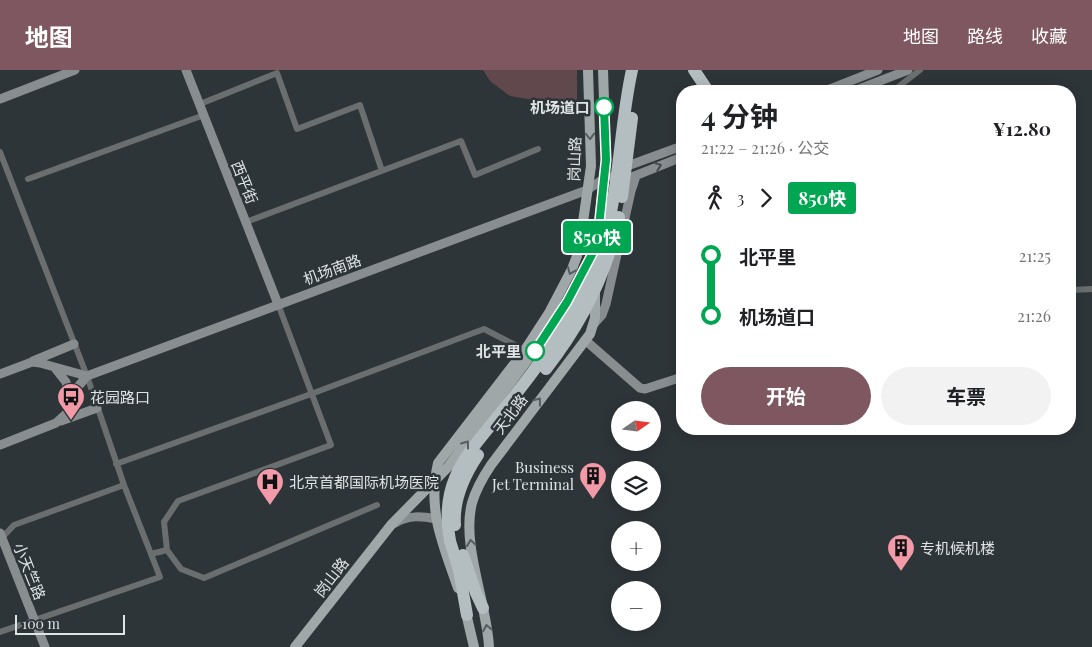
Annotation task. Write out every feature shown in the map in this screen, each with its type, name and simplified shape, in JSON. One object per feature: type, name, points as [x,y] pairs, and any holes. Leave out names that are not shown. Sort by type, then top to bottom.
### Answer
[{"type":"highway","points":[[483,608],[447,523],[447,506],[457,472],[548,352],[572,315],[592,276],[608,228],[613,205],[632,70]]},
{"type":"highway","points":[[466,615],[454,539],[456,506],[461,487],[469,470],[486,445],[568,339],[600,280],[619,215],[640,70]]},
{"type":"highway","points":[[694,70],[704,85]]},
{"type":"main road","name":"岗山路","points":[[588,70],[591,166],[588,190]]},
{"type":"main road","name":"岗山路","points":[[603,70],[606,160],[603,190]]},
{"type":"main road","name":"天北路","points":[[474,647],[436,519],[433,496],[438,463],[525,350],[549,313],[572,269],[581,236],[588,190]]},
{"type":"main road","name":"天北路","points":[[489,647],[470,529],[470,516],[475,494],[490,465],[585,340],[593,325],[596,305],[593,261],[597,245],[603,190]]},
{"type":"main road","name":"天北路","points":[[434,481],[448,467],[543,339],[567,302],[597,245]]},
{"type":"main road","name":"岗山路","points":[[295,647],[391,525],[434,481]]},
{"type":"street","points":[[0,98],[75,70]]},
{"type":"street","name":"西平街","points":[[186,70],[278,304]]},
{"type":"street","points":[[840,85],[878,70]]},
{"type":"street","points":[[869,85],[908,70]]},
{"type":"street","points":[[901,85],[920,70]]},
{"type":"street","points":[[200,104],[277,73],[297,129],[360,105],[382,171]]},
{"type":"street","points":[[28,179],[204,115]]},
{"type":"street","points":[[246,222],[461,140],[475,175],[538,149]]},
{"type":"street","points":[[588,190],[622,168],[676,148]]},
{"type":"street","points":[[0,152],[87,376],[116,464],[160,577],[0,632]]},
{"type":"street","points":[[588,190],[603,190],[676,159]]},
{"type":"street","points":[[593,325],[602,315],[606,304],[636,176]]},
{"type":"street","name":"机场南路","points":[[87,376],[588,190]]},
{"type":"street","points":[[1076,290],[1092,289]]},
{"type":"street","points":[[278,304],[331,445],[178,501],[164,522],[167,550],[181,569],[204,578],[377,505]]},
{"type":"street","points":[[116,464],[484,329],[525,350]]},
{"type":"street","points":[[585,340],[639,388],[645,389],[676,379]]},
{"type":"street","points":[[0,374],[74,344]]},
{"type":"street","points":[[32,362],[87,376]]},
{"type":"street","points":[[55,368],[66,382],[70,403]]},
{"type":"street","points":[[56,423],[69,412],[70,403],[76,389],[87,376]]},
{"type":"street","points":[[0,445],[97,408]]},
{"type":"street","points":[[1,537],[14,525],[124,485]]},
{"type":"street","points":[[391,525],[411,516],[436,519]]},
{"type":"street","name":"小天竺路","points":[[1,537],[45,647]]},
{"type":"street","points":[[151,554],[167,550]]},
{"type":"shaded area","points":[[483,70],[577,70],[577,107],[510,96],[490,81]]},
{"type":"bus line","name":"850快","points":[[535,351],[555,322],[584,273],[597,245],[606,160],[604,107]]},
{"type":"place","name":"机场道口","points":[[604,107]]},
{"type":"place","name":"北平里","points":[[535,351]]},
{"type":"place","name":"花园路口","points":[[71,421]]},
{"type":"place","name":"Business Jet Terminal","points":[[593,500]]},
{"type":"place","name":"北京首都国际机场医院","points":[[270,506]]},
{"type":"place","name":"专机候机楼","points":[[901,572]]}]
